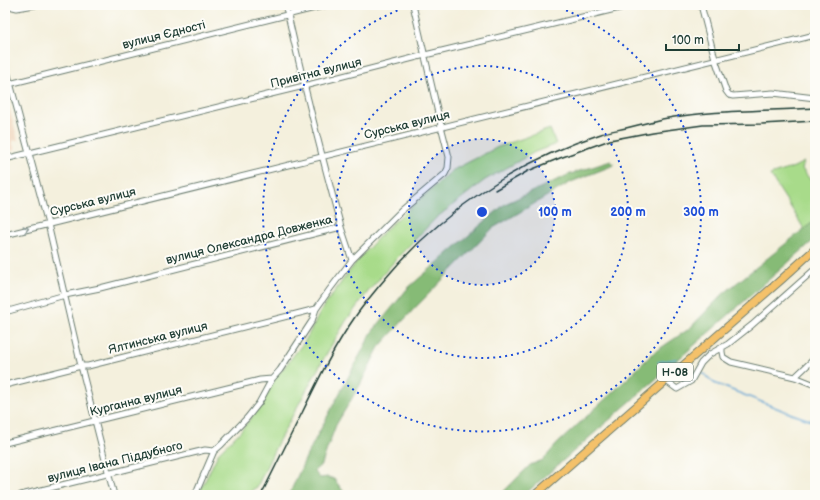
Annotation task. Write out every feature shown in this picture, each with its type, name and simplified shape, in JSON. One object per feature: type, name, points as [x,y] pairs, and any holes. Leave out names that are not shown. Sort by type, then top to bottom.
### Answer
[{"type":"main road","name":"Н-08","points":[[535,495],[815,249]]},
{"type":"street","points":[[5,5],[17,8],[35,5]]},
{"type":"street","points":[[285,5],[304,86],[341,228]]},
{"type":"street","name":"вулиця Єдності","points":[[8,84],[327,5]]},
{"type":"street","points":[[195,495],[214,451],[247,418],[259,403],[272,379],[280,370],[312,321],[316,309],[352,260],[401,211],[445,174],[448,168],[449,157],[414,5]]},
{"type":"street","name":"Привітна вулиця","points":[[5,160],[632,5]]},
{"type":"street","points":[[701,5],[715,59],[726,91],[729,95],[773,94],[815,98]]},
{"type":"street","name":"Сурська вулиця","points":[[5,235],[322,157],[441,126],[815,35]]},
{"type":"street","points":[[5,64],[8,84],[48,224],[81,366],[114,495]]},
{"type":"street","name":"вулиця Олександра Довженка","points":[[5,312],[65,295],[108,286],[341,228],[352,260]]},
{"type":"street","points":[[665,380],[677,389],[687,384],[691,381],[701,363],[710,354],[728,344],[752,325],[815,269]]},
{"type":"street","name":"Ялтинська вулиця","points":[[5,385],[81,366],[88,366],[316,309]]},
{"type":"street","points":[[722,347],[723,357],[731,362],[795,377],[815,385]]},
{"type":"street","points":[[795,377],[815,358]]},
{"type":"street","name":"Курганна вулиця","points":[[5,443],[260,380],[272,379]]},
{"type":"street","name":"вулиця Івана Піддубного","points":[[21,495],[205,450],[214,451]]},
{"type":"shaded area","points":[[5,92],[18,140],[12,141],[15,150],[5,152]]},
{"type":"green space","points":[[550,129],[556,144],[535,152],[485,180],[436,218],[398,257],[367,293],[346,321],[324,358],[277,444],[257,487],[252,490],[250,495],[198,495],[219,452],[239,433],[262,404],[274,380],[305,341],[323,307],[357,261],[386,229],[453,170],[498,147]]},
{"type":"green space","points":[[611,161],[614,165],[571,182],[493,228],[379,347],[360,385],[336,425],[322,464],[314,471],[320,478],[328,477],[334,479],[346,495],[289,495],[307,455],[372,332],[408,288],[505,204],[570,174]]},
{"type":"green space","points":[[804,162],[802,169],[815,186],[815,221],[804,229],[770,175]]},
{"type":"green space","points":[[815,221],[815,239],[524,495],[500,495],[530,465],[543,460],[557,444],[653,353],[689,329],[723,294]]},
{"type":"waterway","points":[[658,362],[676,359]]},
{"type":"waterway","points":[[688,368],[692,371]]},
{"type":"waterway","points":[[700,373],[704,374],[714,383],[815,422]]},
{"type":"railway","points":[[261,495],[327,364],[347,328],[358,312],[407,255],[431,232],[482,192],[511,174],[540,159],[570,145],[607,132],[681,116],[719,112],[815,108]]},
{"type":"railway","points":[[495,190],[528,171],[610,140],[652,132],[703,125],[815,121]]}]
